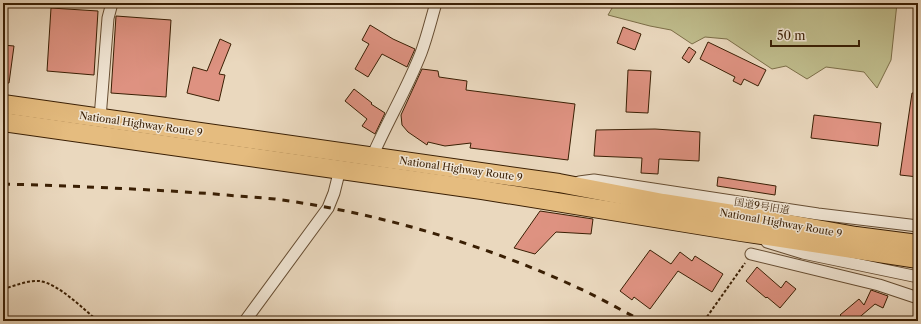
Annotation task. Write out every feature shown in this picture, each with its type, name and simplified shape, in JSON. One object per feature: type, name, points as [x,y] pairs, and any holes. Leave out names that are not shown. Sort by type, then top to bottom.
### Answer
[{"type":"highway","name":"National Highway Route 9","points":[[3,104],[558,183],[663,203],[856,236],[918,244]]},
{"type":"highway","name":"National Highway Route 9","points":[[3,122],[489,191],[918,259]]},
{"type":"street","points":[[100,118],[108,18],[112,3]]},
{"type":"street","points":[[372,157],[406,88],[421,52],[436,3]]},
{"type":"street","points":[[245,321],[328,208],[334,193],[340,170]]},
{"type":"street","name":"国道9号旧道","points":[[558,183],[594,180],[818,214],[918,226]]},
{"type":"street","points":[[741,232],[776,246],[803,253],[918,277]]},
{"type":"street","points":[[751,254],[879,285],[918,298]]},
{"type":"path","points":[[704,321],[751,254]]},
{"type":"path","points":[[3,289],[28,282],[40,281],[59,289],[98,321]]},
{"type":"shaded area","points":[[615,3],[897,3],[891,60],[877,88],[864,72],[826,67],[807,79],[786,66],[772,69],[727,39],[705,37],[692,44],[671,30],[608,15]]},
{"type":"building","points":[[51,8],[98,11],[94,75],[47,71]]},
{"type":"building","points":[[116,16],[171,20],[166,97],[111,93]]},
{"type":"building","points":[[370,25],[393,39],[415,49],[407,67],[382,54],[368,77],[355,69],[369,44],[362,40]]},
{"type":"building","points":[[623,27],[641,34],[635,50],[617,43]]},
{"type":"building","points":[[220,39],[231,44],[219,74],[225,75],[219,101],[187,93],[193,67],[207,71]]},
{"type":"building","points":[[708,42],[766,70],[758,86],[744,79],[741,85],[733,81],[735,77],[700,59]]},
{"type":"building","points":[[3,45],[14,46],[9,83],[3,83]]},
{"type":"building","points":[[689,47],[696,52],[689,63],[682,58]]},
{"type":"building","points":[[422,69],[438,71],[439,77],[467,81],[466,90],[575,104],[568,160],[470,148],[471,143],[445,146],[428,142],[427,145],[408,132],[402,125],[401,115]]},
{"type":"building","points":[[628,70],[651,71],[648,113],[626,112]]},
{"type":"building","points":[[354,89],[372,103],[371,104],[385,113],[375,134],[362,126],[367,119],[345,101]]},
{"type":"building","points":[[912,93],[918,93],[918,177],[900,175]]},
{"type":"building","points":[[814,115],[881,123],[878,146],[811,138]]},
{"type":"building","points":[[655,129],[700,132],[699,161],[659,159],[658,174],[641,173],[642,158],[594,156],[596,130]]},
{"type":"building","points":[[718,177],[776,186],[775,195],[717,186]]},
{"type":"building","points":[[540,211],[593,219],[591,234],[556,232],[535,254],[514,248]]},
{"type":"building","points":[[650,250],[671,264],[680,252],[692,261],[695,256],[723,274],[712,292],[678,271],[650,309],[634,297],[632,300],[620,291]]},
{"type":"building","points":[[757,267],[781,288],[786,281],[796,289],[780,308],[746,281]]},
{"type":"building","points":[[871,290],[888,296],[883,308],[875,304],[855,321],[846,321],[840,315],[859,299],[864,305]]},
{"type":"railway","points":[[3,184],[136,189],[215,194],[275,199],[355,213],[436,234],[514,261],[589,293],[642,321]]}]
